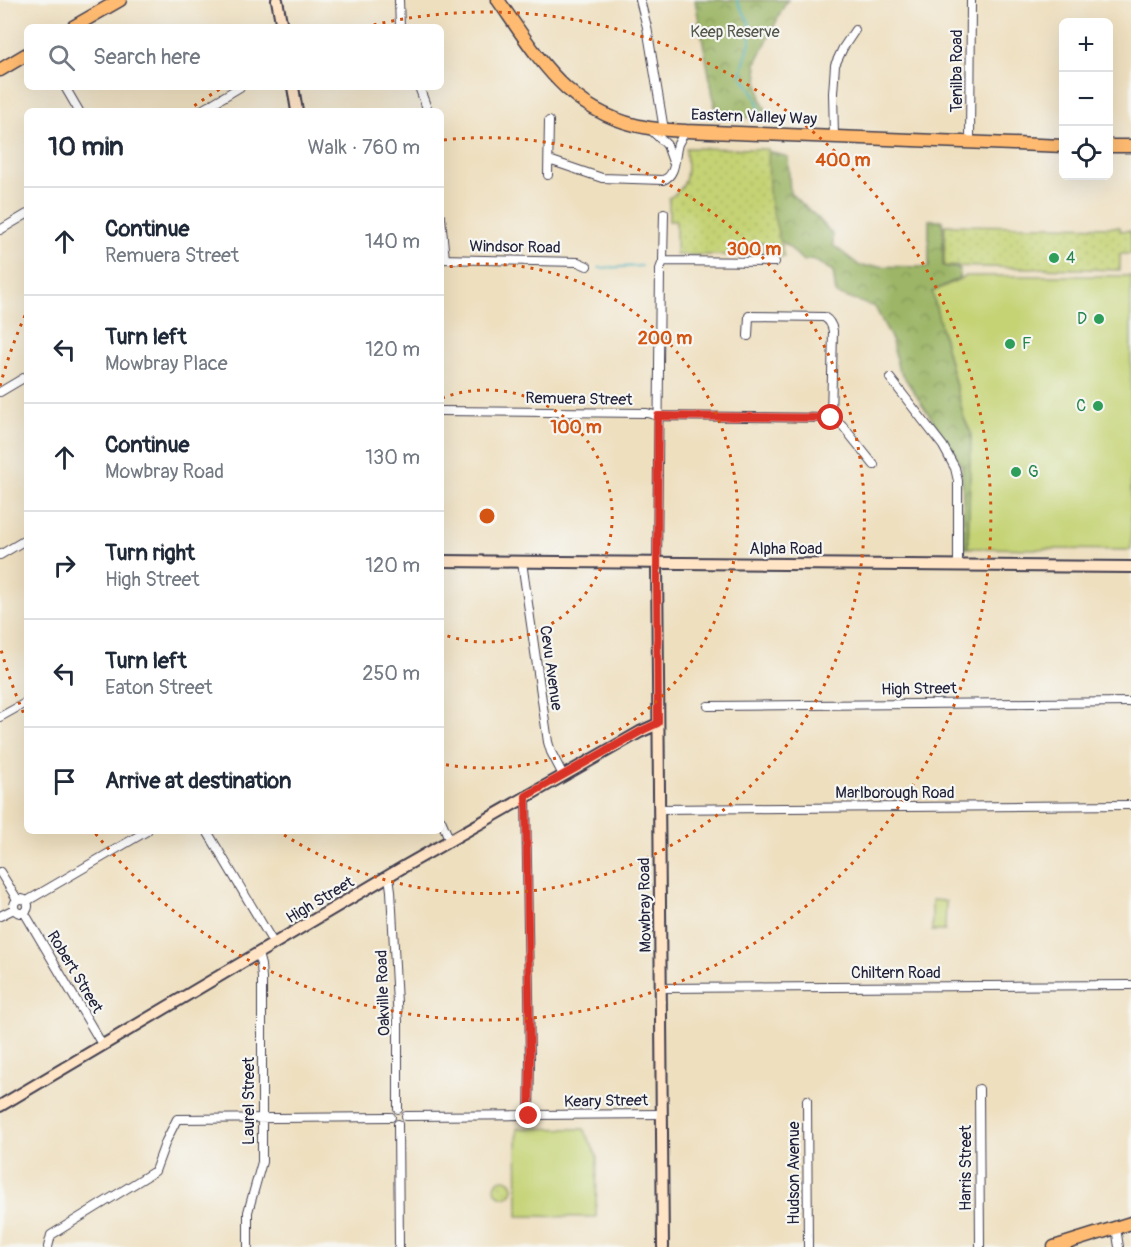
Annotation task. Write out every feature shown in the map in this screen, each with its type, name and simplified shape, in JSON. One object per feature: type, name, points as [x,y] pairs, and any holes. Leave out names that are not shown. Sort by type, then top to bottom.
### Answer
[{"type":"main road","points":[[78,24],[120,0]]},
{"type":"main road","points":[[277,0],[281,24]]},
{"type":"main road","name":"Eastern Valley Way","points":[[498,0],[556,80],[570,93],[604,115],[629,124],[664,130],[1059,146]]},
{"type":"main road","points":[[0,70],[24,56]]},
{"type":"main road","points":[[294,90],[296,108]]},
{"type":"main road","points":[[1113,146],[1131,146]]},
{"type":"main road","name":"Alpha Road","points":[[444,561],[1131,567]]},
{"type":"main road","name":"Mowbray Road","points":[[657,563],[663,1247]]},
{"type":"main road","name":"High Street","points":[[0,1106],[526,796],[658,723]]},
{"type":"main road","points":[[1054,1247],[1131,1223]]},
{"type":"street","points":[[399,0],[400,24]]},
{"type":"street","points":[[640,0],[647,27],[664,130]]},
{"type":"street","name":"Tenilba Road","points":[[970,142],[971,0]]},
{"type":"street","points":[[834,136],[832,93],[835,65],[855,30]]},
{"type":"street","points":[[66,90],[77,108]]},
{"type":"street","points":[[205,108],[235,90]]},
{"type":"street","points":[[420,90],[427,108]]},
{"type":"street","points":[[548,175],[549,121]]},
{"type":"street","points":[[650,129],[667,145],[674,163]]},
{"type":"street","points":[[549,160],[596,177],[630,180],[668,178],[672,175],[678,146],[686,131]]},
{"type":"street","points":[[657,563],[660,268],[663,261],[664,213]]},
{"type":"street","points":[[0,230],[24,216]]},
{"type":"street","name":"Windsor Road","points":[[444,259],[578,262],[587,266]]},
{"type":"street","points":[[663,261],[775,262]]},
{"type":"street","points":[[748,336],[749,316],[824,317],[827,319],[833,331],[831,418],[842,425],[874,465]]},
{"type":"street","points":[[0,392],[24,378]]},
{"type":"street","points":[[890,378],[943,446],[955,468],[958,481],[958,565]]},
{"type":"street","name":"Remuera Street","points":[[444,411],[831,418]]},
{"type":"street","points":[[0,555],[24,542]]},
{"type":"street","name":"Cevu Avenue","points":[[522,562],[548,742],[563,775]]},
{"type":"street","name":"High Street","points":[[708,706],[1131,702]]},
{"type":"street","points":[[0,717],[24,704]]},
{"type":"street","points":[[526,796],[529,1116]]},
{"type":"street","name":"Marlborough Road","points":[[659,809],[1131,805]]},
{"type":"street","points":[[444,827],[450,841]]},
{"type":"street","points":[[27,901],[142,834]]},
{"type":"street","points":[[209,834],[274,944]]},
{"type":"street","points":[[0,872],[17,899]]},
{"type":"street","name":"Oakville Road","points":[[389,876],[398,1022],[398,1109]]},
{"type":"street","points":[[17,899],[23,898],[27,901]]},
{"type":"street","points":[[14,909],[17,899]]},
{"type":"street","points":[[14,909],[17,912],[24,912],[28,909],[27,901]]},
{"type":"street","points":[[0,916],[14,909]]},
{"type":"street","name":"Robert Street","points":[[24,912],[103,1046]]},
{"type":"street","name":"Laurel Street","points":[[248,1247],[248,1212],[262,1161],[262,984],[258,954]]},
{"type":"street","name":"Chiltern Road","points":[[661,988],[1131,985]]},
{"type":"street","name":"Harris Street","points":[[980,1089],[980,1247]]},
{"type":"street","name":"Hudson Avenue","points":[[807,1100],[808,1247]]},
{"type":"street","points":[[398,1109],[406,1116],[404,1122],[398,1124],[393,1122],[391,1117],[393,1111],[398,1109]]},
{"type":"street","name":"Keary Street","points":[[406,1116],[662,1114]]},
{"type":"street","points":[[48,1247],[51,1235],[155,1171],[177,1119],[391,1117]]},
{"type":"street","points":[[398,1124],[399,1247]]},
{"type":"street","points":[[1116,1228],[1119,1247]]},
{"type":"green space","name":"Keep Reserve","points":[[695,0],[788,0],[756,63],[761,100],[770,118],[717,117]]},
{"type":"green space","points":[[686,148],[768,149],[769,197],[784,257],[771,257],[763,249],[763,243],[752,243],[752,250],[747,255],[676,255],[676,221],[669,221],[669,198],[681,188],[684,182],[687,170]]},
{"type":"green space","points":[[761,149],[788,157],[790,193],[833,235],[833,245],[860,266],[929,267],[929,220],[942,220],[943,266],[960,269],[959,278],[932,292],[964,418],[971,433],[968,548],[964,548],[962,467],[898,368],[891,338],[875,307],[836,294],[833,271],[812,259],[803,261],[773,236]]},
{"type":"green space","points":[[945,225],[1120,227],[1121,231],[1131,231],[1131,254],[1120,254],[1120,270],[944,266]]},
{"type":"green space","points":[[966,276],[1131,276],[1131,550],[968,548],[971,433],[964,418],[932,292]]},
{"type":"green space","points":[[932,900],[946,901],[945,931],[932,931]]},
{"type":"green space","points":[[517,1128],[584,1129],[597,1156],[596,1217],[518,1216]]},
{"type":"green space","points":[[500,1179],[508,1179],[513,1184],[511,1195],[500,1197],[495,1192],[495,1184]]},
{"type":"waterway","points":[[737,0],[751,28],[741,75],[757,101],[760,119]]},
{"type":"waterway","points":[[599,268],[642,266]]},
{"type":"place","name":"4","points":[[1054,258]]},
{"type":"place","name":"D","points":[[1099,319]]},
{"type":"place","name":"F","points":[[1010,344]]},
{"type":"place","name":"C","points":[[1098,406]]},
{"type":"place","name":"G","points":[[1016,472]]},
{"type":"route","points":[[529,1116],[526,796],[658,723],[658,416],[831,418]]}]
